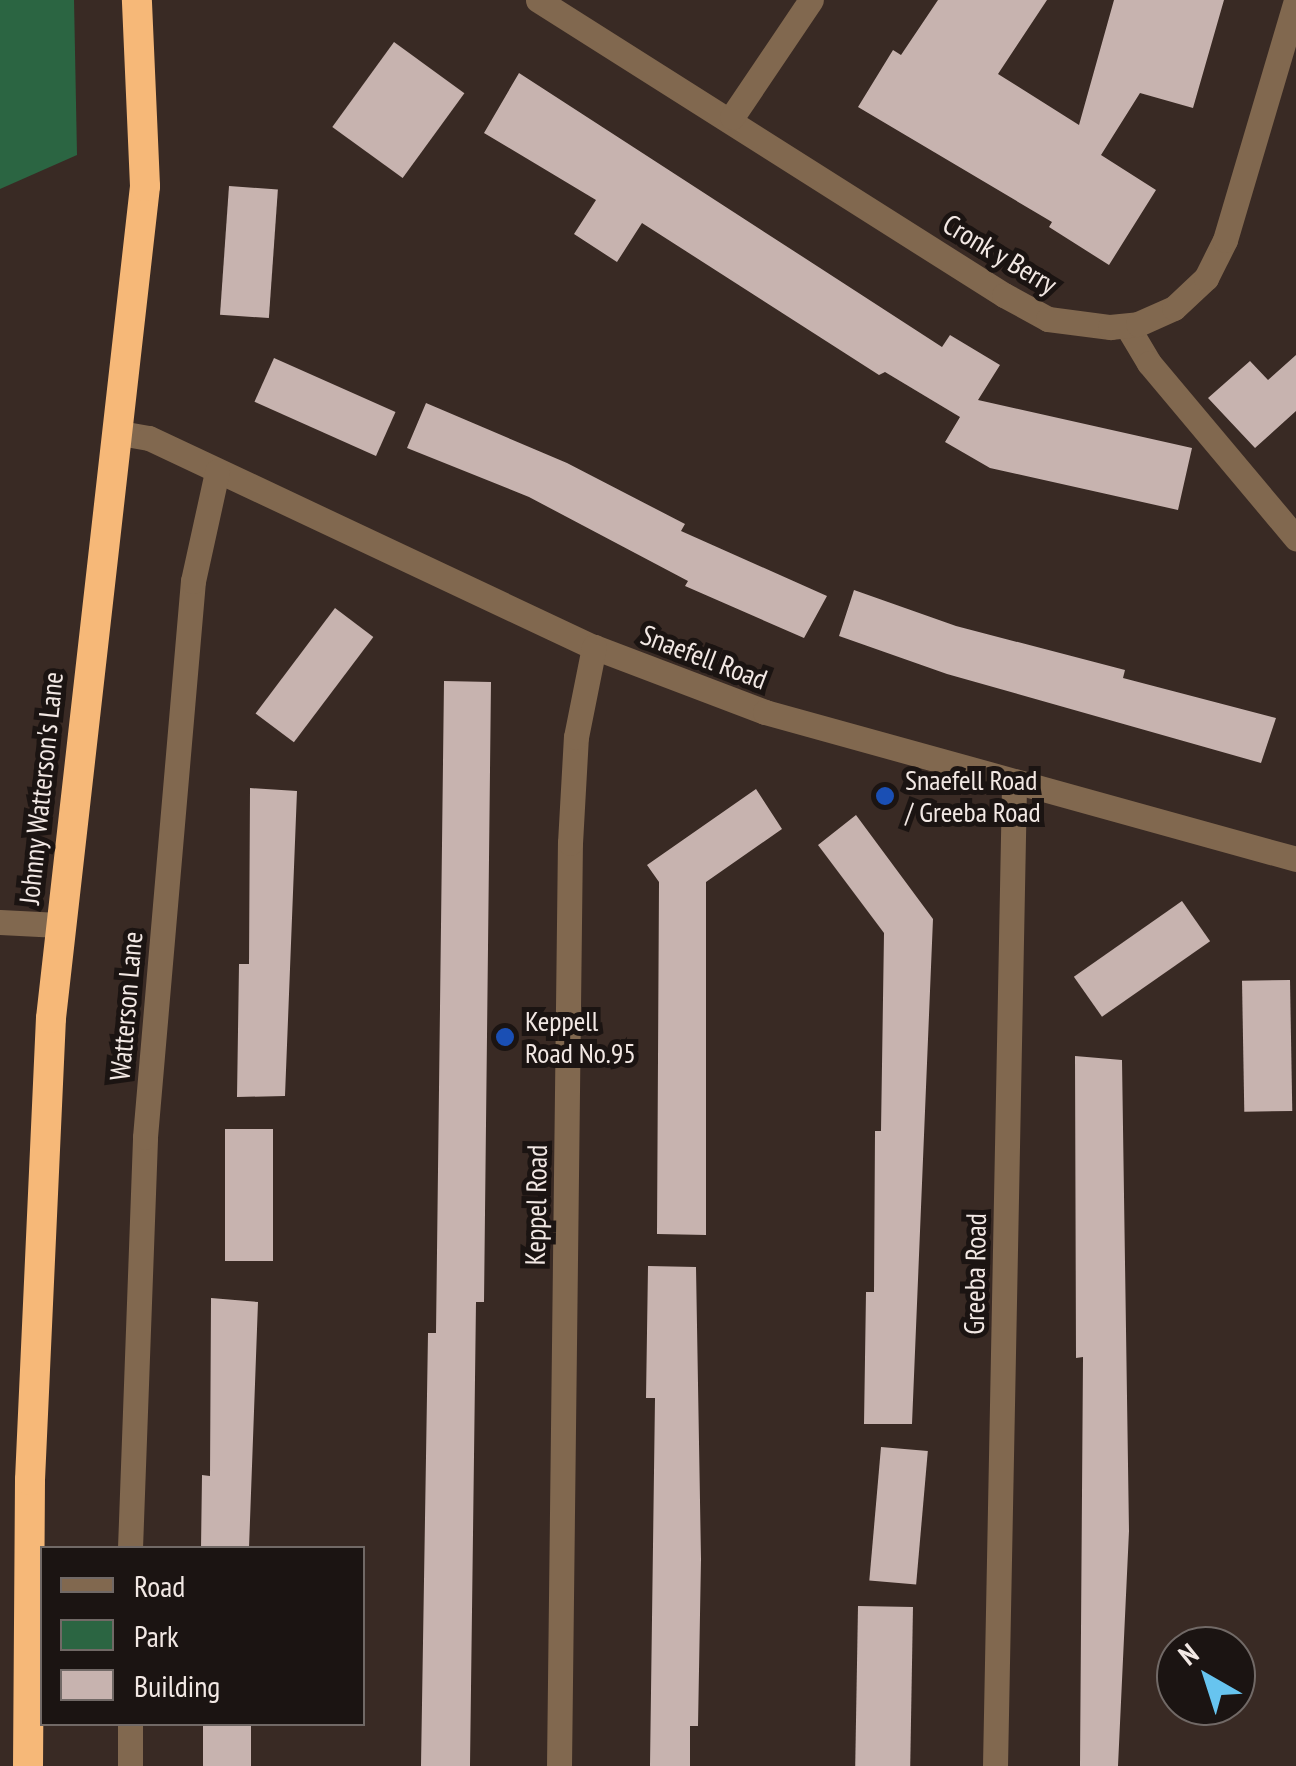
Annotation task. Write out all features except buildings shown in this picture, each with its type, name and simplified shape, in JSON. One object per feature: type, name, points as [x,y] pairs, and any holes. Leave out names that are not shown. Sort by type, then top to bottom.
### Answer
[{"type":"highway","name":"Johnny Watterson's Lane","points":[[28,1766],[30,1480],[58,925],[120,432],[145,186],[137,0]]},
{"type":"street","name":"Cronk y Berry","points":[[538,0],[732,117],[1048,319],[1127,326],[1174,308],[1206,278],[1225,240],[1296,1]]},
{"type":"street","points":[[732,117],[811,0]]},
{"type":"street","points":[[1127,326],[1149,363],[1296,538]]},
{"type":"street","name":"Snaefell Road","points":[[120,432],[149,438],[594,647],[765,712],[1296,859]]},
{"type":"street","name":"Watterson Lane","points":[[130,1546],[145,1136],[194,581],[217,472]]},
{"type":"street","name":"Keppel Road","points":[[558,1766],[570,843],[576,737],[594,647]]},
{"type":"street","name":"Greeba Road","points":[[995,1766],[1014,784]]},
{"type":"street","points":[[0,922],[58,925]]},
{"type":"street","points":[[130,1726],[130,1766]]},
{"type":"green space","points":[[0,0],[74,0],[77,155],[0,189]]},
{"type":"place","name":"Snaefell Road / Greeba Road","points":[[885,796]]},
{"type":"place","name":"Keppell Road No.95","points":[[505,1037]]}]
